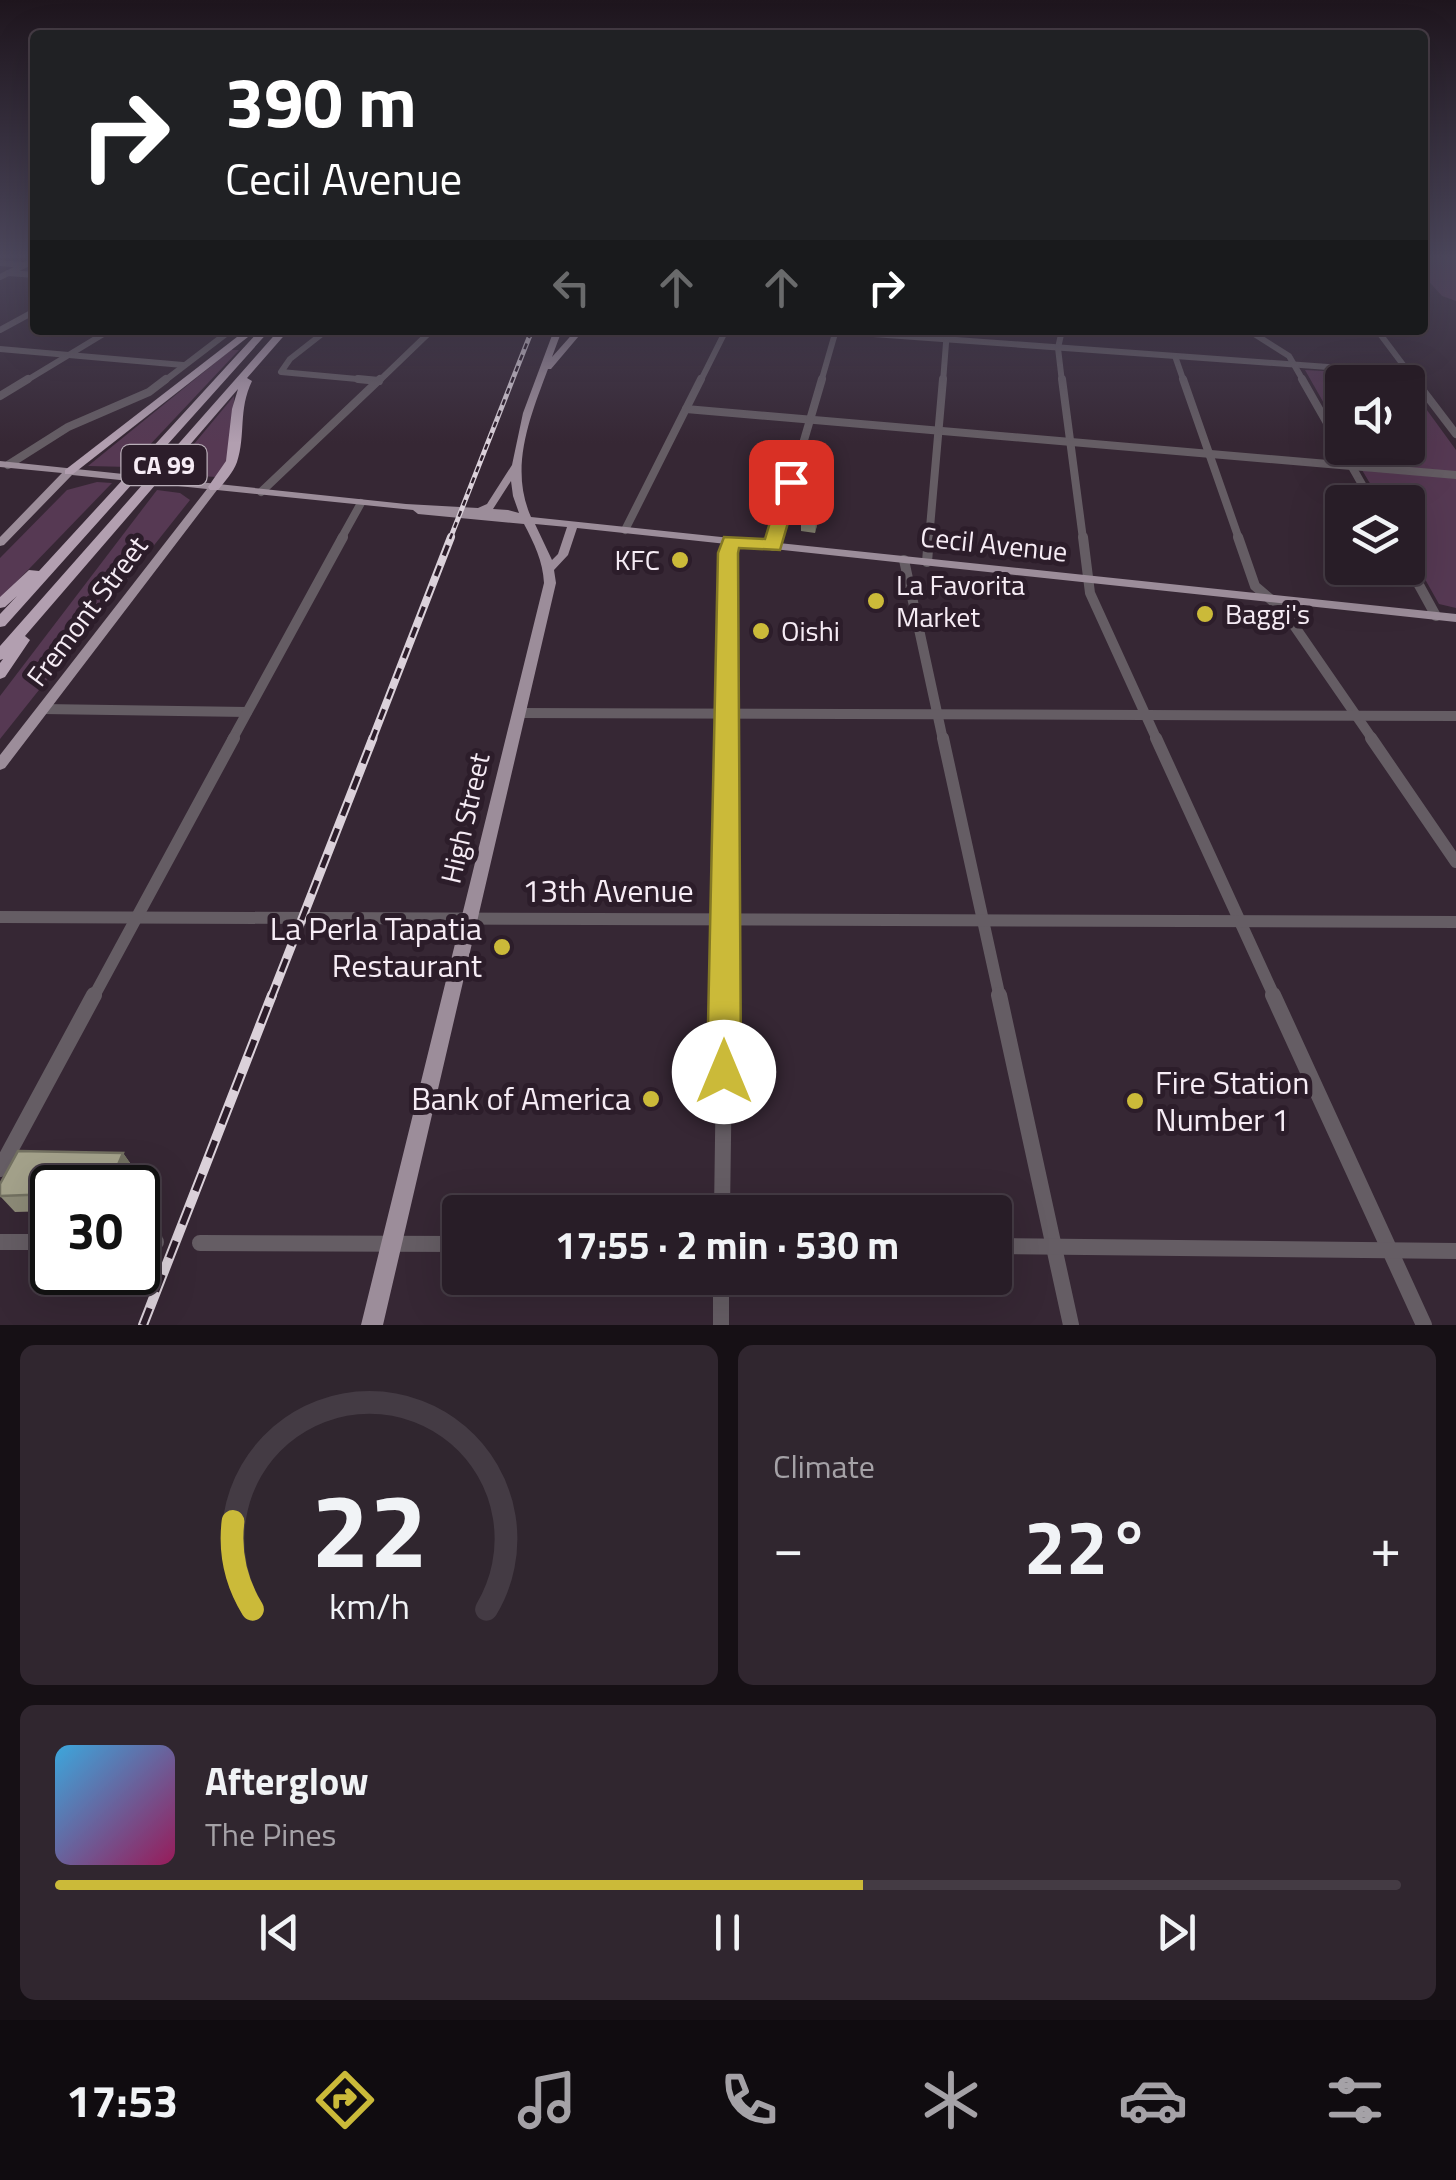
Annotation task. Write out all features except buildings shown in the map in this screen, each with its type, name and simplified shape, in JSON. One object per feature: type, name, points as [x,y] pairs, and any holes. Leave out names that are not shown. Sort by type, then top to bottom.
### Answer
[{"type":"highway","points":[[68,472],[246,335]]},
{"type":"highway","name":"CA 99","points":[[0,623],[260,335]]},
{"type":"highway","name":"CA 99","points":[[0,655],[280,335]]},
{"type":"highway","points":[[214,487],[237,451],[234,412],[239,394],[271,345]]},
{"type":"highway","points":[[0,604],[86,528]]},
{"type":"highway","points":[[0,674],[46,603]]},
{"type":"main road","points":[[481,510],[490,506],[516,466],[556,335]]},
{"type":"main road","points":[[543,373],[576,335]]},
{"type":"main road","name":"Cecil Avenue","points":[[4,465],[406,507],[481,510],[528,520]]},
{"type":"main road","points":[[516,466],[517,492],[550,568]]},
{"type":"main road","points":[[0,543],[68,472]]},
{"type":"main road","name":"Fremont Street","points":[[0,765],[214,487]]},
{"type":"main road","name":"Cecil Avenue","points":[[406,507],[428,514],[528,520],[1456,618]]},
{"type":"main road","name":"High Street","points":[[372,1325],[550,568],[562,555],[573,525]]},
{"type":"street","points":[[0,396],[102,335]]},
{"type":"street","points":[[4,465],[68,427],[148,392],[224,335]]},
{"type":"street","points":[[320,335],[290,358],[282,372],[379,381]]},
{"type":"street","points":[[261,492],[427,335]]},
{"type":"street","points":[[625,530],[723,335]]},
{"type":"street","points":[[773,546],[835,335]]},
{"type":"street","points":[[927,562],[946,335],[1058,348],[1325,367]]},
{"type":"street","points":[[1061,335],[1058,348],[1090,593],[1424,1325]]},
{"type":"street","points":[[1257,335],[1280,347],[1295,365],[1363,485]]},
{"type":"street","points":[[1380,335],[1404,365]]},
{"type":"street","points":[[0,349],[185,365]]},
{"type":"street","points":[[1175,356],[1254,586],[1284,611],[1456,862]]},
{"type":"street","points":[[1425,393],[1456,434]]},
{"type":"street","points":[[686,409],[1456,476]]},
{"type":"street","points":[[0,1169],[361,502]]},
{"type":"street","points":[[722,1195],[730,542]]},
{"type":"street","points":[[904,560],[1071,1325]]},
{"type":"street","points":[[1419,585],[1436,616]]},
{"type":"street","points":[[44,709],[247,712]]},
{"type":"street","points":[[518,712],[1456,716]]},
{"type":"street","name":"13th Avenue","points":[[0,918],[1456,922]]},
{"type":"street","points":[[0,1242],[30,1242]]},
{"type":"street","points":[[200,1243],[442,1244]]},
{"type":"street","points":[[1012,1246],[1456,1252]]},
{"type":"street","points":[[721,1325],[722,1295]]},
{"type":"shaded area","points":[[231,350],[239,350],[129,467],[88,466]]},
{"type":"shaded area","points":[[1305,370],[1325,371],[1325,405]]},
{"type":"shaded area","points":[[234,396],[233,451],[216,477],[169,474]]},
{"type":"shaded area","points":[[1425,407],[1456,450],[1456,608],[1439,604],[1425,579],[1425,485],[1371,485],[1359,465],[1425,465]]},
{"type":"shaded area","points":[[97,482],[112,483],[0,599],[0,558],[67,490]]},
{"type":"shaded area","points":[[157,490],[180,493],[190,500],[0,739],[0,696]]},
{"type":"railway","points":[[450,539],[530,335]]},
{"type":"railway","points":[[372,740],[451,537]]},
{"type":"railway","points":[[271,998],[373,738]]},
{"type":"railway","points":[[143,1325],[272,995]]},
{"type":"place","name":"KFC","points":[[680,560]]},
{"type":"place","name":"La Favorita Market","points":[[876,601]]},
{"type":"place","name":"Baggi's","points":[[1205,614]]},
{"type":"place","name":"Oishi","points":[[761,631]]},
{"type":"place","name":"La Perla Tapatia Restaurant","points":[[502,947]]},
{"type":"place","name":"Bank of America","points":[[651,1099]]},
{"type":"place","name":"Fire Station Number 1","points":[[1135,1101]]},
{"type":"route","points":[[724,1072],[728,553],[730,542],[773,546],[791,482]]}]
